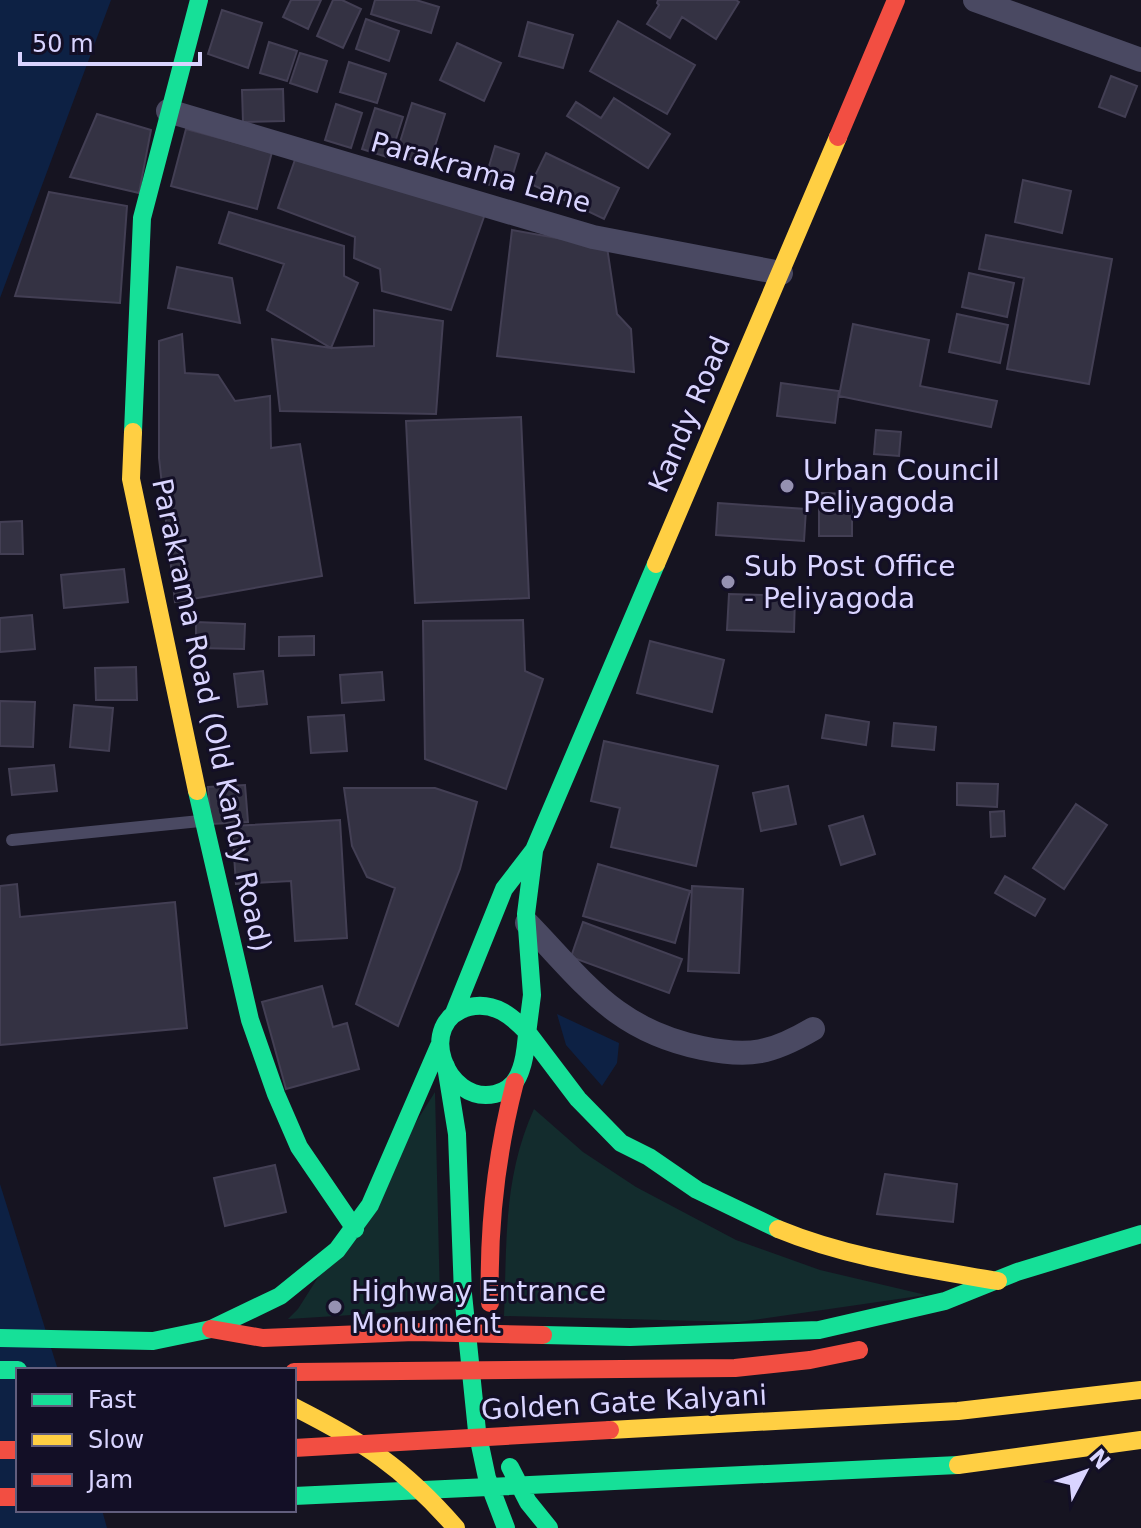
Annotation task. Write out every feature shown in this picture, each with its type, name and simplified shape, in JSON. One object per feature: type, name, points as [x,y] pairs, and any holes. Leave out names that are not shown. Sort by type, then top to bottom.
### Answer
[{"type":"main road","name":"Parakrama Road (Old Kandy Road)","points":[[199,0],[142,218],[131,479],[203,821],[250,1020],[299,1147],[355,1229]]},
{"type":"main road","name":"Kandy Road","points":[[454,1013],[504,889],[534,850],[896,0]]},
{"type":"main road","name":"Kandy Road","points":[[527,1031],[532,999],[526,922],[534,850]]},
{"type":"main road","points":[[0,1338],[153,1341],[182,1337],[211,1329],[280,1296],[337,1250],[355,1229],[370,1205],[439,1046],[443,1029],[454,1013],[469,1006],[493,1007],[506,1013],[527,1031],[586,1108],[621,1143],[648,1156],[706,1195],[759,1221],[830,1247],[998,1281]]},
{"type":"main road","points":[[494,1395],[490,1293],[493,1206],[501,1134],[515,1082],[524,1065],[527,1031]]},
{"type":"main road","points":[[439,1046],[446,1066],[457,1134],[463,1294],[477,1431],[487,1478],[506,1528]]},
{"type":"main road","points":[[446,1066],[457,1085],[471,1094],[506,1091],[515,1082]]},
{"type":"main road","points":[[211,1329],[263,1338],[414,1332],[630,1337],[819,1330],[919,1309],[1017,1272],[1141,1234]]},
{"type":"main road","points":[[296,1372],[735,1368],[810,1360],[883,1344]]},
{"type":"main road","name":"Golden Gate Kalyani","points":[[296,1448],[958,1411],[1141,1390]]},
{"type":"main road","points":[[296,1408],[379,1453],[456,1528]]},
{"type":"main road","points":[[498,1423],[518,1485],[549,1528]]},
{"type":"main road","points":[[296,1496],[957,1465],[1141,1440]]},
{"type":"street","points":[[975,0],[1141,60]]},
{"type":"street","name":"Parakrama Lane","points":[[168,111],[593,237],[781,273]]},
{"type":"street","points":[[526,922],[608,1006],[642,1030],[677,1043],[745,1055],[784,1045],[813,1029]]},
{"type":"lane","points":[[12,840],[203,821]]},
{"type":"green space","points":[[435,1092],[440,1301],[431,1310],[288,1319],[298,1309]]},
{"type":"green space","points":[[534,1109],[583,1152],[636,1187],[736,1240],[820,1270],[926,1295],[739,1322],[504,1316],[508,1210],[517,1160]]},
{"type":"water","points":[[0,0],[111,0],[0,298]]},
{"type":"water","points":[[557,1014],[619,1043],[617,1063],[602,1086],[566,1045]]},
{"type":"water","points":[[0,1184],[57,1368],[16,1368],[16,1512],[103,1512],[107,1528],[0,1528]]},
{"type":"building","points":[[291,0],[321,0],[308,29],[283,17]]},
{"type":"building","points":[[333,0],[342,0],[361,9],[343,48],[317,36]]},
{"type":"building","points":[[375,0],[416,0],[439,7],[431,33],[371,14]]},
{"type":"building","points":[[658,0],[739,2],[716,39],[682,17],[670,38],[647,24],[659,5]]},
{"type":"building","points":[[222,10],[262,23],[248,68],[208,54]]},
{"type":"building","points":[[366,19],[399,31],[389,61],[356,49]]},
{"type":"building","points":[[618,21],[695,65],[667,114],[590,71]]},
{"type":"building","points":[[528,22],[573,35],[563,68],[519,56]]},
{"type":"building","points":[[269,42],[297,51],[287,81],[260,73]]},
{"type":"building","points":[[457,43],[501,63],[484,101],[440,80]]},
{"type":"building","points":[[300,53],[327,61],[317,92],[290,83]]},
{"type":"building","points":[[349,62],[386,74],[377,103],[340,92]]},
{"type":"building","points":[[1111,76],[1137,86],[1125,117],[1099,107]]},
{"type":"building","points":[[283,89],[284,121],[243,122],[242,90]]},
{"type":"building","points":[[614,98],[670,134],[648,168],[567,116],[576,102],[601,118]]},
{"type":"building","points":[[412,103],[445,114],[429,165],[396,155]]},
{"type":"building","points":[[336,104],[362,113],[351,148],[325,140]]},
{"type":"building","points":[[375,108],[403,117],[390,158],[362,149]]},
{"type":"building","points":[[97,114],[151,130],[139,193],[70,177]]},
{"type":"building","points":[[186,129],[272,152],[257,209],[171,186]]},
{"type":"building","points":[[495,146],[519,154],[508,191],[484,183]]},
{"type":"building","points":[[546,153],[619,188],[604,219],[531,184]]},
{"type":"building","points":[[297,154],[485,214],[451,310],[382,291],[380,269],[354,258],[355,237],[278,208]]},
{"type":"building","points":[[1023,180],[1071,191],[1062,233],[1015,222]]},
{"type":"building","points":[[49,192],[127,206],[120,303],[15,296]]},
{"type":"building","points":[[229,212],[344,246],[344,276],[358,283],[331,348],[267,310],[284,264],[219,243]]},
{"type":"building","points":[[512,230],[607,247],[617,314],[631,329],[634,372],[497,356]]},
{"type":"building","points":[[986,235],[1112,259],[1089,384],[1007,369],[1024,278],[979,269]]},
{"type":"building","points":[[177,267],[232,278],[240,323],[168,308]]},
{"type":"building","points":[[969,273],[1014,283],[1007,317],[962,307]]},
{"type":"building","points":[[374,310],[443,321],[436,414],[280,411],[272,339],[331,348],[374,346]]},
{"type":"building","points":[[957,314],[1008,325],[1000,363],[949,352]]},
{"type":"building","points":[[853,324],[929,340],[920,386],[997,401],[991,427],[839,396]]},
{"type":"building","points":[[182,334],[185,373],[218,375],[235,401],[270,396],[271,448],[300,444],[322,576],[175,602],[159,458],[159,341]]},
{"type":"building","points":[[781,383],[839,391],[835,423],[777,416]]},
{"type":"building","points":[[521,417],[529,598],[415,603],[406,421]]},
{"type":"building","points":[[876,430],[901,432],[899,456],[874,454]]},
{"type":"building","points":[[819,493],[852,494],[852,536],[819,536]]},
{"type":"building","points":[[718,503],[806,509],[804,541],[716,535]]},
{"type":"building","points":[[22,521],[23,554],[0,554],[0,522]]},
{"type":"building","points":[[124,569],[128,602],[64,608],[61,575]]},
{"type":"building","points":[[729,594],[795,596],[794,632],[727,630]]},
{"type":"building","points":[[32,615],[35,649],[0,652],[0,618]]},
{"type":"building","points":[[523,620],[525,671],[543,679],[506,789],[425,759],[423,621]]},
{"type":"building","points":[[196,622],[245,624],[244,649],[196,648]]},
{"type":"building","points":[[314,636],[314,655],[279,656],[279,637]]},
{"type":"building","points":[[650,641],[724,660],[712,712],[637,693]]},
{"type":"building","points":[[136,667],[137,700],[96,700],[95,668]]},
{"type":"building","points":[[263,671],[267,704],[238,707],[234,674]]},
{"type":"building","points":[[382,672],[384,700],[342,703],[340,675]]},
{"type":"building","points":[[0,701],[35,702],[33,747],[0,746]]},
{"type":"building","points":[[74,705],[113,708],[109,751],[70,747]]},
{"type":"building","points":[[344,715],[347,751],[311,753],[308,717]]},
{"type":"building","points":[[826,715],[869,722],[866,745],[822,738]]},
{"type":"building","points":[[894,723],[936,727],[934,750],[892,746]]},
{"type":"building","points":[[604,741],[718,766],[696,866],[611,847],[620,808],[591,801]]},
{"type":"building","points":[[54,765],[57,791],[12,795],[9,769]]},
{"type":"building","points":[[957,783],[998,784],[997,807],[957,805]]},
{"type":"building","points":[[245,785],[248,822],[211,824],[208,787]]},
{"type":"building","points":[[788,786],[796,824],[761,831],[753,793]]},
{"type":"building","points":[[344,788],[435,788],[477,802],[460,869],[398,1026],[356,1004],[395,888],[367,877],[352,846]]},
{"type":"building","points":[[1076,804],[1107,825],[1064,889],[1033,868]]},
{"type":"building","points":[[1004,811],[1005,836],[991,837],[990,812]]},
{"type":"building","points":[[863,816],[875,854],[841,865],[829,826]]},
{"type":"building","points":[[340,820],[347,938],[295,941],[291,881],[236,884],[232,826]]},
{"type":"building","points":[[598,864],[690,891],[675,943],[583,916]]},
{"type":"building","points":[[1005,876],[1045,899],[1035,916],[995,893]]},
{"type":"building","points":[[17,884],[20,917],[175,902],[187,1028],[0,1045],[0,886]]},
{"type":"building","points":[[692,886],[743,889],[739,973],[688,971]]},
{"type":"building","points":[[583,922],[682,959],[669,993],[571,957]]},
{"type":"building","points":[[322,986],[333,1027],[347,1023],[359,1069],[286,1089],[262,1002]]},
{"type":"building","points":[[275,1165],[286,1212],[225,1226],[214,1178]]},
{"type":"building","points":[[885,1174],[957,1184],[953,1222],[877,1214]]},
{"type":"traffic: fast","points":[[133,432],[142,218],[199,0]]},
{"type":"traffic: fast","points":[[454,1013],[504,889],[534,850],[656,564]]},
{"type":"traffic: fast","points":[[197,791],[250,1020],[276,1094],[299,1147],[355,1229]]},
{"type":"traffic: fast","points":[[534,851],[526,914],[532,995],[528,1026],[527,1032],[527,1037],[526,1048],[523,1064],[514,1082],[495,1094],[477,1094],[462,1087],[451,1075],[443,1060],[440,1044],[443,1028],[453,1015],[478,1006],[502,1011],[516,1021],[522,1027],[528,1033],[578,1099],[621,1143],[649,1157],[697,1190],[778,1229]]},
{"type":"traffic: fast","points":[[0,1338],[153,1341],[211,1329],[280,1296],[337,1250],[370,1205],[439,1046]]},
{"type":"traffic: fast","points":[[446,1066],[457,1134],[463,1294],[477,1431],[487,1478],[506,1528]]},
{"type":"traffic: fast","points":[[543,1335],[630,1337],[819,1330],[945,1301],[1017,1272],[1141,1234]]},
{"type":"traffic: fast","points":[[0,1370],[16,1370]]},
{"type":"traffic: fast","points":[[296,1496],[958,1465]]},
{"type":"traffic: fast","points":[[510,1467],[528,1502],[549,1528]]},
{"type":"traffic: slow","points":[[656,564],[838,137]]},
{"type":"traffic: slow","points":[[133,432],[131,479],[197,791]]},
{"type":"traffic: slow","points":[[778,1229],[859,1255],[998,1281]]},
{"type":"traffic: slow","points":[[610,1430],[958,1411],[1141,1390]]},
{"type":"traffic: slow","points":[[296,1408],[382,1458],[418,1488],[456,1528]]},
{"type":"traffic: slow","points":[[958,1465],[1141,1440]]},
{"type":"traffic: jam","points":[[838,137],[896,0]]},
{"type":"traffic: jam","points":[[490,1303],[490,1247],[495,1192],[515,1082]]},
{"type":"traffic: jam","points":[[211,1329],[263,1338],[414,1332],[543,1335]]},
{"type":"traffic: jam","points":[[296,1372],[735,1368],[810,1360],[859,1350]]},
{"type":"traffic: jam","points":[[296,1448],[610,1430]]},
{"type":"traffic: jam","points":[[0,1450],[16,1450]]},
{"type":"traffic: jam","points":[[0,1497],[16,1497]]},
{"type":"place","name":"Urban Council Peliyagoda","points":[[787,486]]},
{"type":"place","name":"Sub Post Office - Peliyagoda","points":[[728,582]]},
{"type":"place","name":"Highway Entrance Monument","points":[[335,1307]]}]
